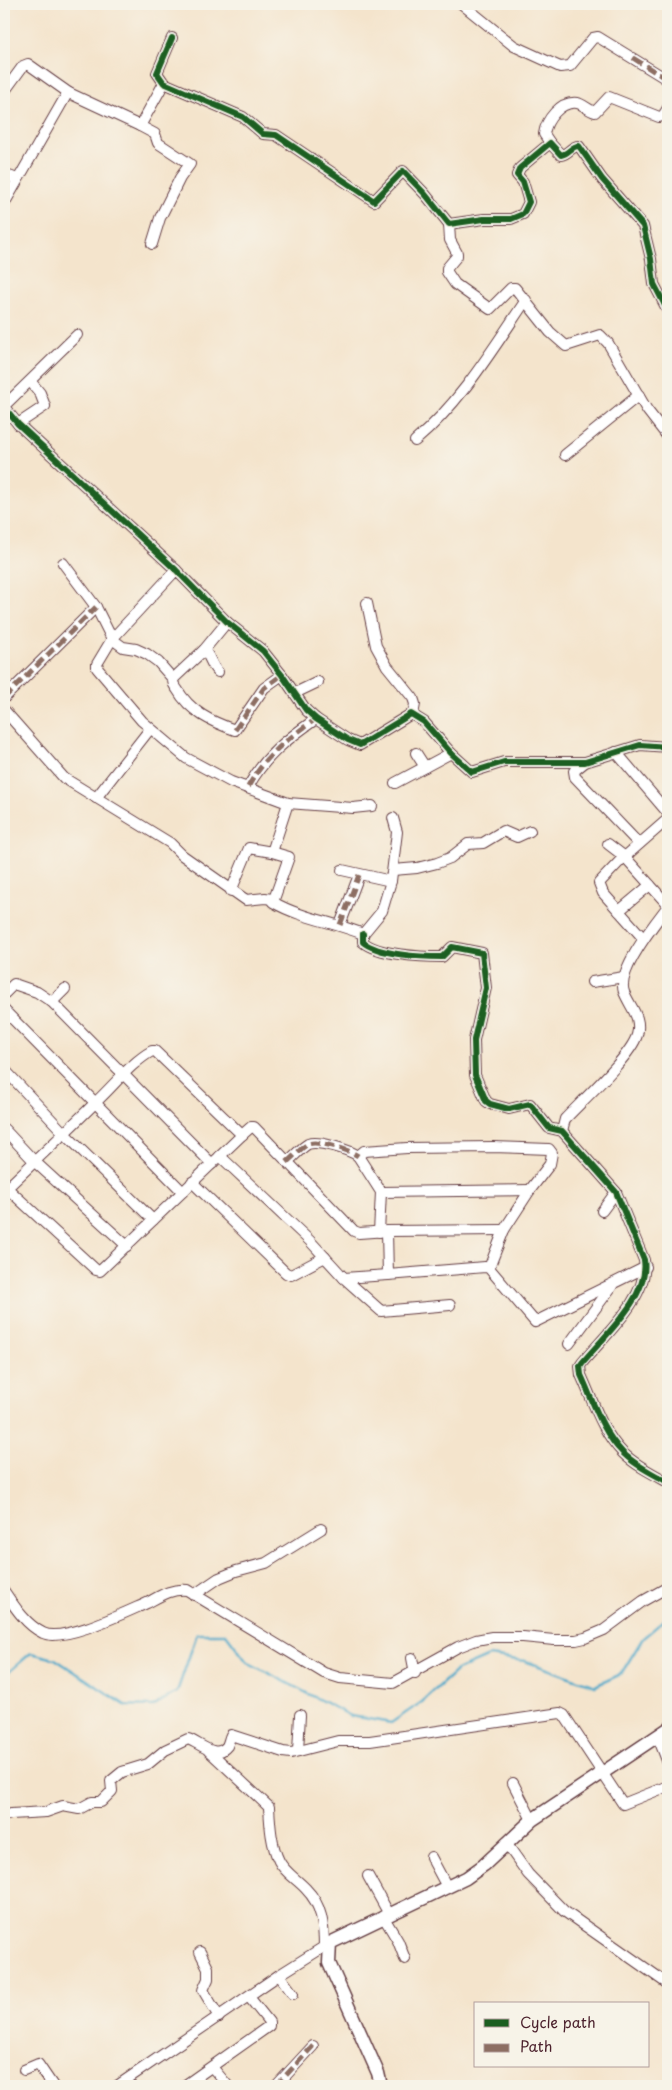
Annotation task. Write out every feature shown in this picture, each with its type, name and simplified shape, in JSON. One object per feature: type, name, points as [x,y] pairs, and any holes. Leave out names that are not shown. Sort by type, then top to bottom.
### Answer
[{"type":"street","points":[[462,4],[514,46],[560,67],[570,66],[593,38],[598,37],[668,80]]},
{"type":"street","points":[[172,38],[157,74],[164,83],[229,109],[249,120],[263,134],[276,135],[374,201],[399,173],[405,172],[450,224],[450,240],[458,253],[447,268],[452,281],[490,309],[512,287],[515,288],[550,332],[566,346],[598,335],[602,336],[647,410],[668,437]]},
{"type":"street","points":[[5,87],[23,66],[28,64],[69,93],[155,134],[158,143],[190,164],[180,178],[161,216],[152,244]]},
{"type":"street","points":[[140,126],[164,83]]},
{"type":"street","points":[[4,204],[64,96],[69,93]]},
{"type":"street","points":[[668,108],[663,116],[659,117],[609,97],[604,100],[595,112],[578,103],[570,104],[554,113],[547,123],[544,134],[561,156],[575,146],[579,146],[602,179],[643,226],[651,259],[654,284],[668,311]]},
{"type":"street","points":[[450,224],[484,219],[511,218],[523,214],[528,208],[528,196],[523,182],[517,175],[518,171],[550,143]]},
{"type":"street","points":[[4,174],[17,179]]},
{"type":"street","points":[[415,440],[431,427],[465,389],[526,300]]},
{"type":"street","points":[[77,335],[31,382],[4,406],[18,424],[176,570],[227,622],[263,651],[306,710],[316,719],[348,740],[360,745],[404,716],[413,715],[420,718],[439,734],[450,753],[469,770],[476,772],[504,762],[585,762],[640,745],[668,747]]},
{"type":"street","points":[[18,424],[45,406],[40,393],[31,382]]},
{"type":"street","points":[[565,454],[639,394]]},
{"type":"street","points":[[63,563],[96,607],[112,639],[123,647],[136,649],[148,654],[158,662],[173,679],[173,684],[180,695],[193,710],[215,723],[235,730],[264,688],[282,675]]},
{"type":"street","points":[[176,570],[112,639],[97,664],[97,668],[150,729],[186,758],[231,782],[288,803],[352,808],[372,806]]},
{"type":"street","points":[[367,603],[376,646],[387,666],[412,698],[415,704],[413,715]]},
{"type":"street","points":[[4,698],[96,607]]},
{"type":"street","points":[[173,679],[204,650],[227,622]]},
{"type":"street","points":[[204,650],[210,656],[213,667],[218,672]]},
{"type":"street","points":[[295,693],[318,682]]},
{"type":"street","points":[[4,710],[62,776],[170,843],[182,855],[231,891],[248,900],[272,899],[275,904],[306,916],[340,925],[363,934]]},
{"type":"street","points":[[248,787],[264,761],[286,740],[316,719]]},
{"type":"street","points":[[96,798],[150,729]]},
{"type":"street","points":[[616,752],[668,813]]},
{"type":"street","points":[[416,753],[425,766]]},
{"type":"street","points":[[394,783],[450,753]]},
{"type":"street","points":[[585,762],[574,771],[575,778],[639,844]]},
{"type":"street","points":[[272,852],[288,803]]},
{"type":"street","points":[[393,818],[397,832],[391,881],[382,910],[363,934],[363,942],[377,949],[407,955],[442,957],[452,947],[482,953],[486,988],[474,1040],[476,1075],[488,1103],[509,1109],[528,1104],[550,1128],[559,1130],[616,1192],[642,1252],[646,1267],[642,1287],[635,1300],[582,1363],[580,1369],[605,1428],[614,1444],[624,1455],[668,1482]]},
{"type":"street","points":[[643,938],[603,893],[599,883],[668,819]]},
{"type":"street","points":[[393,870],[417,868],[437,863],[450,858],[468,844],[483,843],[504,831],[517,837],[530,831]]},
{"type":"street","points":[[559,1130],[565,1119],[632,1045],[638,1029],[635,1010],[623,988],[624,977],[643,938],[668,905],[625,857],[608,844]]},
{"type":"street","points":[[231,891],[249,848],[272,852],[289,858],[272,899]]},
{"type":"street","points":[[342,870],[391,881]]},
{"type":"street","points":[[340,925],[359,875]]},
{"type":"street","points":[[620,911],[650,885]]},
{"type":"street","points":[[592,982],[624,977]]},
{"type":"street","points":[[4,994],[14,984],[37,992],[52,1002],[123,1075],[325,1257],[344,1278],[381,1311],[450,1305]]},
{"type":"street","points":[[52,1002],[65,989]]},
{"type":"street","points":[[4,1010],[182,1191]]},
{"type":"street","points":[[242,1135],[152,1051],[123,1075],[5,1188],[96,1270],[103,1269],[182,1191],[242,1135],[251,1127],[254,1127],[354,1231],[359,1233],[383,1231],[504,1230]]},
{"type":"street","points":[[4,1068],[64,1133],[153,1220]]},
{"type":"street","points":[[4,1130],[34,1161],[127,1246]]},
{"type":"street","points":[[286,1162],[311,1143],[351,1152],[358,1156],[380,1192],[388,1275]]},
{"type":"street","points":[[358,1156],[364,1151],[407,1148],[493,1147],[549,1149],[552,1153],[550,1164],[530,1190],[504,1230],[490,1268]]},
{"type":"street","points":[[192,1182],[286,1273],[291,1275],[325,1257]]},
{"type":"street","points":[[380,1192],[530,1190]]},
{"type":"street","points":[[602,1212],[616,1192]]},
{"type":"street","points":[[344,1278],[481,1267],[490,1268],[535,1322],[646,1267]]},
{"type":"street","points":[[569,1344],[614,1284]]},
{"type":"street","points":[[194,1595],[219,1578],[266,1563],[321,1528]]},
{"type":"street","points":[[4,1591],[17,1610],[36,1629],[53,1636],[76,1632],[120,1615],[171,1591],[187,1590],[332,1677],[393,1684],[458,1647],[476,1640],[492,1637],[576,1640],[595,1635],[643,1601],[668,1587]]},
{"type":"street","points":[[412,1658],[415,1673]]},
{"type":"street","points":[[209,1750],[218,1752],[224,1749],[229,1744],[231,1735],[283,1752],[298,1751],[338,1741],[370,1741],[560,1713],[564,1715],[624,1804],[668,1786]]},
{"type":"street","points":[[298,1751],[300,1715]]},
{"type":"street","points":[[120,2086],[278,1975],[327,1945],[475,1872],[506,1843],[530,1814],[602,1773],[658,1737],[668,1728]]},
{"type":"street","points":[[658,1737],[668,1763]]},
{"type":"street","points":[[4,1816],[46,1812],[63,1806],[79,1810],[92,1802],[101,1802],[112,1791],[111,1781],[122,1772],[148,1764],[165,1750],[188,1739],[198,1742],[209,1750],[269,1807],[271,1827],[279,1860],[289,1874],[306,1888],[322,1914],[329,1963],[378,2073],[380,2086]]},
{"type":"street","points":[[513,1783],[530,1814]]},
{"type":"street","points":[[506,1843],[528,1874],[564,1911],[668,1984]]},
{"type":"street","points":[[431,1857],[446,1887]]},
{"type":"street","points":[[368,1876],[398,1941],[404,1959]]},
{"type":"street","points":[[200,1952],[208,1968],[208,1979],[203,1990],[219,2017]]},
{"type":"street","points":[[278,1975],[293,1994]]},
{"type":"street","points":[[184,2086],[268,2026],[269,2022],[249,1997]]},
{"type":"street","points":[[276,2086],[313,2046]]},
{"type":"street","points":[[24,2070],[38,2064],[53,2086]]},
{"type":"street","points":[[212,2066],[228,2086]]},
{"type":"waterway","points":[[4,1676],[31,1653],[55,1659],[125,1705],[153,1706],[177,1692],[197,1634],[226,1634],[247,1662],[351,1716],[391,1723],[422,1702],[457,1670],[489,1656],[525,1661],[595,1686],[621,1674],[643,1638],[668,1617]]},
{"type":"marked path","points":[[633,58],[668,80]]},
{"type":"marked path","points":[[4,698],[96,607]]},
{"type":"marked path","points":[[235,730],[264,688],[282,675]]},
{"type":"marked path","points":[[248,787],[269,757],[316,719]]},
{"type":"marked path","points":[[340,925],[359,875]]},
{"type":"marked path","points":[[287,1162],[305,1146],[313,1143],[334,1146],[358,1156]]},
{"type":"marked path","points":[[276,2086],[313,2046]]},
{"type":"cycle path","points":[[172,38],[157,73],[164,83],[243,117],[263,134],[276,135],[374,201],[403,171],[425,194],[449,224],[484,219],[511,219],[523,214],[529,202],[523,182],[517,175],[520,168],[550,143],[561,155],[579,146],[602,179],[643,226],[651,259],[654,284],[668,311]]},
{"type":"cycle path","points":[[4,407],[18,424],[176,570],[227,622],[263,651],[306,710],[316,719],[348,740],[360,745],[411,714],[424,722],[451,753],[472,772],[504,762],[585,762],[640,745],[668,747]]},
{"type":"cycle path","points":[[363,934],[363,942],[370,946],[379,950],[401,954],[442,957],[452,947],[482,953],[486,988],[474,1040],[475,1075],[486,1101],[490,1104],[509,1109],[530,1104],[549,1128],[562,1131],[616,1192],[644,1260],[644,1274],[640,1287],[624,1315],[580,1366],[581,1375],[599,1416],[616,1445],[623,1453],[644,1469],[668,1482]]}]
